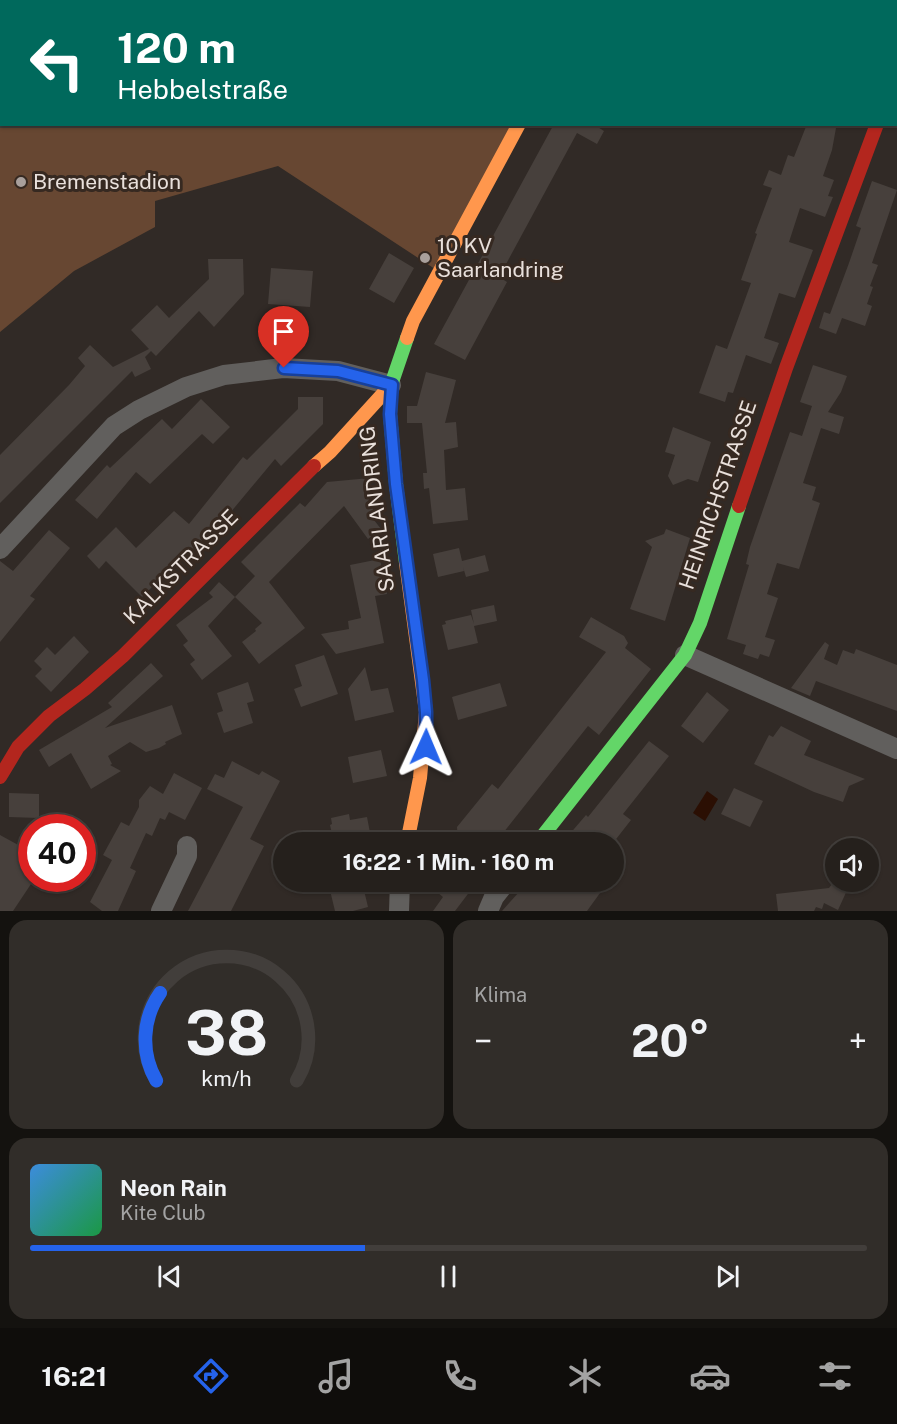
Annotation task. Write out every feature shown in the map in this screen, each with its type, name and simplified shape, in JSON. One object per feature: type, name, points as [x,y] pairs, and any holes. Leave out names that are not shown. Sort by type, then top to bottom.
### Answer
[{"type":"street","name":"SAARLANDRING","points":[[410,832],[419,794],[426,747],[426,712],[396,484],[390,414],[392,385],[413,321],[518,126]]},
{"type":"street","name":"HEINRICHSTRASSE","points":[[546,832],[685,655],[700,623],[786,368],[875,126]]},
{"type":"street","points":[[0,549],[114,426],[139,410],[186,387],[224,375],[284,368],[338,371],[392,385]]},
{"type":"street","name":"KALKSTRASSE","points":[[0,777],[18,747],[33,731],[123,656],[330,452],[392,385]]},
{"type":"street","points":[[685,655],[897,749]]},
{"type":"street","points":[[161,911],[187,856],[186,846]]},
{"type":"street","points":[[399,911],[400,892]]},
{"type":"street","points":[[488,911],[498,892]]},
{"type":"shaded area","points":[[0,126],[510,126],[435,269],[278,166],[155,201],[155,227],[74,271],[0,332]]},
{"type":"shaded area","points":[[707,791],[718,799],[705,821],[693,813]]},
{"type":"building","points":[[553,126],[596,126],[604,131],[597,144],[577,133],[499,277],[507,282],[465,360],[434,344]]},
{"type":"building","points":[[806,126],[836,128],[832,150],[823,176],[834,180],[828,196],[833,197],[825,217],[800,208],[789,242],[813,250],[795,298],[779,293],[764,338],[779,343],[771,364],[746,355],[733,393],[728,392],[725,402],[699,393],[716,345],[727,349],[751,283],[741,280],[772,188],[763,185],[769,170],[781,175],[788,155],[794,157]]},
{"type":"building","points":[[872,181],[897,190],[872,263],[878,265],[870,286],[873,287],[867,304],[872,306],[865,326],[842,318],[836,334],[819,328],[824,312],[830,314],[849,263],[861,228],[856,226]]},
{"type":"building","points":[[389,253],[414,268],[394,303],[369,289]]},
{"type":"building","points":[[208,259],[243,259],[244,294],[214,327],[199,311],[156,356],[151,351],[145,357],[151,369],[135,377],[132,371],[0,503],[0,455],[85,366],[78,358],[90,345],[113,367],[149,349],[131,330],[157,305],[169,318],[209,279]]},
{"type":"building","points":[[271,268],[313,271],[310,307],[268,304]]},
{"type":"building","points":[[813,365],[847,376],[841,392],[828,412],[844,417],[839,434],[821,428],[803,483],[816,487],[812,500],[820,503],[799,569],[777,563],[767,594],[778,598],[765,637],[775,640],[769,657],[760,654],[758,659],[743,654],[746,645],[727,639],[749,565],[746,564],[750,547],[790,432],[802,436],[812,406],[800,402]]},
{"type":"building","points":[[426,372],[456,380],[445,423],[456,422],[458,447],[444,450],[446,490],[465,488],[468,520],[433,524],[429,488],[424,489],[423,473],[427,473],[422,423],[407,423],[407,406],[417,406]]},
{"type":"building","points":[[298,397],[323,397],[323,424],[281,466],[275,459],[225,519],[187,557],[184,555],[142,597],[106,561],[99,569],[87,556],[116,527],[136,548],[174,511],[189,524],[243,457],[247,460],[298,409]]},
{"type":"building","points":[[201,399],[230,427],[213,444],[202,434],[150,484],[136,472],[97,519],[75,500],[107,465],[110,468],[162,419],[172,429]]},
{"type":"building","points":[[673,427],[711,442],[698,482],[688,479],[673,485],[668,476],[675,455],[665,452]]},
{"type":"building","points":[[370,478],[374,520],[381,529],[368,539],[344,506],[269,582],[305,628],[259,664],[242,642],[262,623],[235,597],[255,576],[241,562],[300,503],[305,507],[327,482]]},
{"type":"building","points":[[666,529],[690,538],[665,621],[630,609],[652,547],[645,541],[664,534]]},
{"type":"building","points":[[49,530],[70,548],[30,596],[35,599],[0,642],[0,561],[13,571]]},
{"type":"building","points":[[459,548],[462,561],[485,555],[489,571],[466,577],[463,567],[464,571],[438,577],[433,554]]},
{"type":"building","points":[[380,559],[387,594],[375,596],[384,643],[336,654],[321,634],[349,629],[348,621],[361,618],[350,565]]},
{"type":"building","points":[[219,582],[235,597],[208,626],[232,656],[202,680],[190,664],[195,660],[183,645],[188,641],[176,625],[213,597],[209,593]]},
{"type":"building","points":[[494,605],[497,621],[474,626],[478,643],[448,650],[442,625],[446,624],[445,621],[471,615],[474,624],[471,610]]},
{"type":"building","points":[[591,617],[624,636],[628,643],[625,648],[651,669],[599,735],[588,726],[504,832],[457,832],[457,827],[492,784],[498,789],[606,652],[579,637]]},
{"type":"building","points":[[74,636],[89,652],[51,692],[35,676],[42,669],[34,661],[47,647],[55,655]]},
{"type":"building","points":[[825,642],[829,645],[824,659],[837,665],[843,650],[854,654],[856,649],[897,665],[897,711],[816,681],[810,696],[791,688]]},
{"type":"building","points":[[324,655],[338,694],[301,707],[294,689],[302,686],[295,665]]},
{"type":"building","points":[[151,663],[163,676],[105,728],[172,705],[182,734],[165,742],[166,744],[159,748],[146,752],[130,742],[108,756],[112,764],[110,765],[121,771],[91,789],[71,753],[49,767],[39,750],[112,707],[108,703]]},
{"type":"building","points":[[365,667],[371,691],[388,688],[394,712],[355,721],[348,689]]},
{"type":"building","points":[[248,682],[254,701],[247,703],[253,723],[224,733],[217,713],[223,711],[217,693]]},
{"type":"building","points":[[500,683],[507,706],[458,720],[452,697]]},
{"type":"building","points":[[707,692],[729,710],[703,743],[681,726]]},
{"type":"building","points":[[781,726],[811,741],[804,755],[865,779],[849,786],[843,802],[814,792],[754,764],[769,735],[773,737]]},
{"type":"building","points":[[649,741],[669,756],[623,814],[631,820],[622,832],[571,832],[586,815],[588,817]]},
{"type":"building","points":[[381,750],[387,776],[353,783],[348,757]]},
{"type":"building","points":[[232,761],[259,775],[262,771],[280,781],[250,839],[264,846],[231,911],[188,911],[243,807],[207,789],[215,774],[224,778]]},
{"type":"building","points":[[174,773],[202,788],[185,820],[169,812],[165,820],[160,818],[152,836],[146,833],[130,868],[136,871],[118,911],[102,911],[90,902],[112,860],[103,855],[121,822],[129,826],[139,807],[139,800],[150,786],[163,794]]},
{"type":"building","points":[[734,788],[763,801],[750,827],[721,814]]},
{"type":"building","points":[[9,793],[39,794],[39,814],[18,814],[18,817],[9,817]]},
{"type":"building","points":[[349,814],[350,820],[367,817],[370,832],[332,832],[331,818]]},
{"type":"building","points":[[0,835],[18,845],[18,892],[26,892],[13,911],[0,911]]},
{"type":"building","points":[[825,888],[825,892],[846,892],[838,910],[824,903],[822,909],[816,907],[814,911],[778,911],[776,894]]},
{"type":"building","points":[[330,892],[364,892],[368,907],[353,911],[335,911]]},
{"type":"building","points":[[437,892],[469,892],[455,911],[433,911],[443,897]]},
{"type":"building","points":[[519,892],[601,892],[587,911],[502,911]]},
{"type":"traffic: fast","points":[[406,563],[390,414],[391,385],[407,338]]},
{"type":"traffic: fast","points":[[546,832],[685,655],[700,623],[739,506]]},
{"type":"traffic: slow","points":[[407,338],[413,321],[518,126]]},
{"type":"traffic: slow","points":[[314,466],[330,452],[391,385]]},
{"type":"traffic: slow","points":[[406,563],[426,712],[420,778],[409,832]]},
{"type":"traffic: jam","points":[[739,506],[786,368],[876,126]]},
{"type":"traffic: jam","points":[[0,777],[18,747],[49,716],[123,656],[314,466]]},
{"type":"place","name":"Bremenstadion","points":[[21,182]]},
{"type":"place","name":"10 KV Saarlandring","points":[[425,258]]},
{"type":"route","points":[[284,368],[338,371],[392,385],[390,414],[396,484],[423,680],[426,747]]}]
